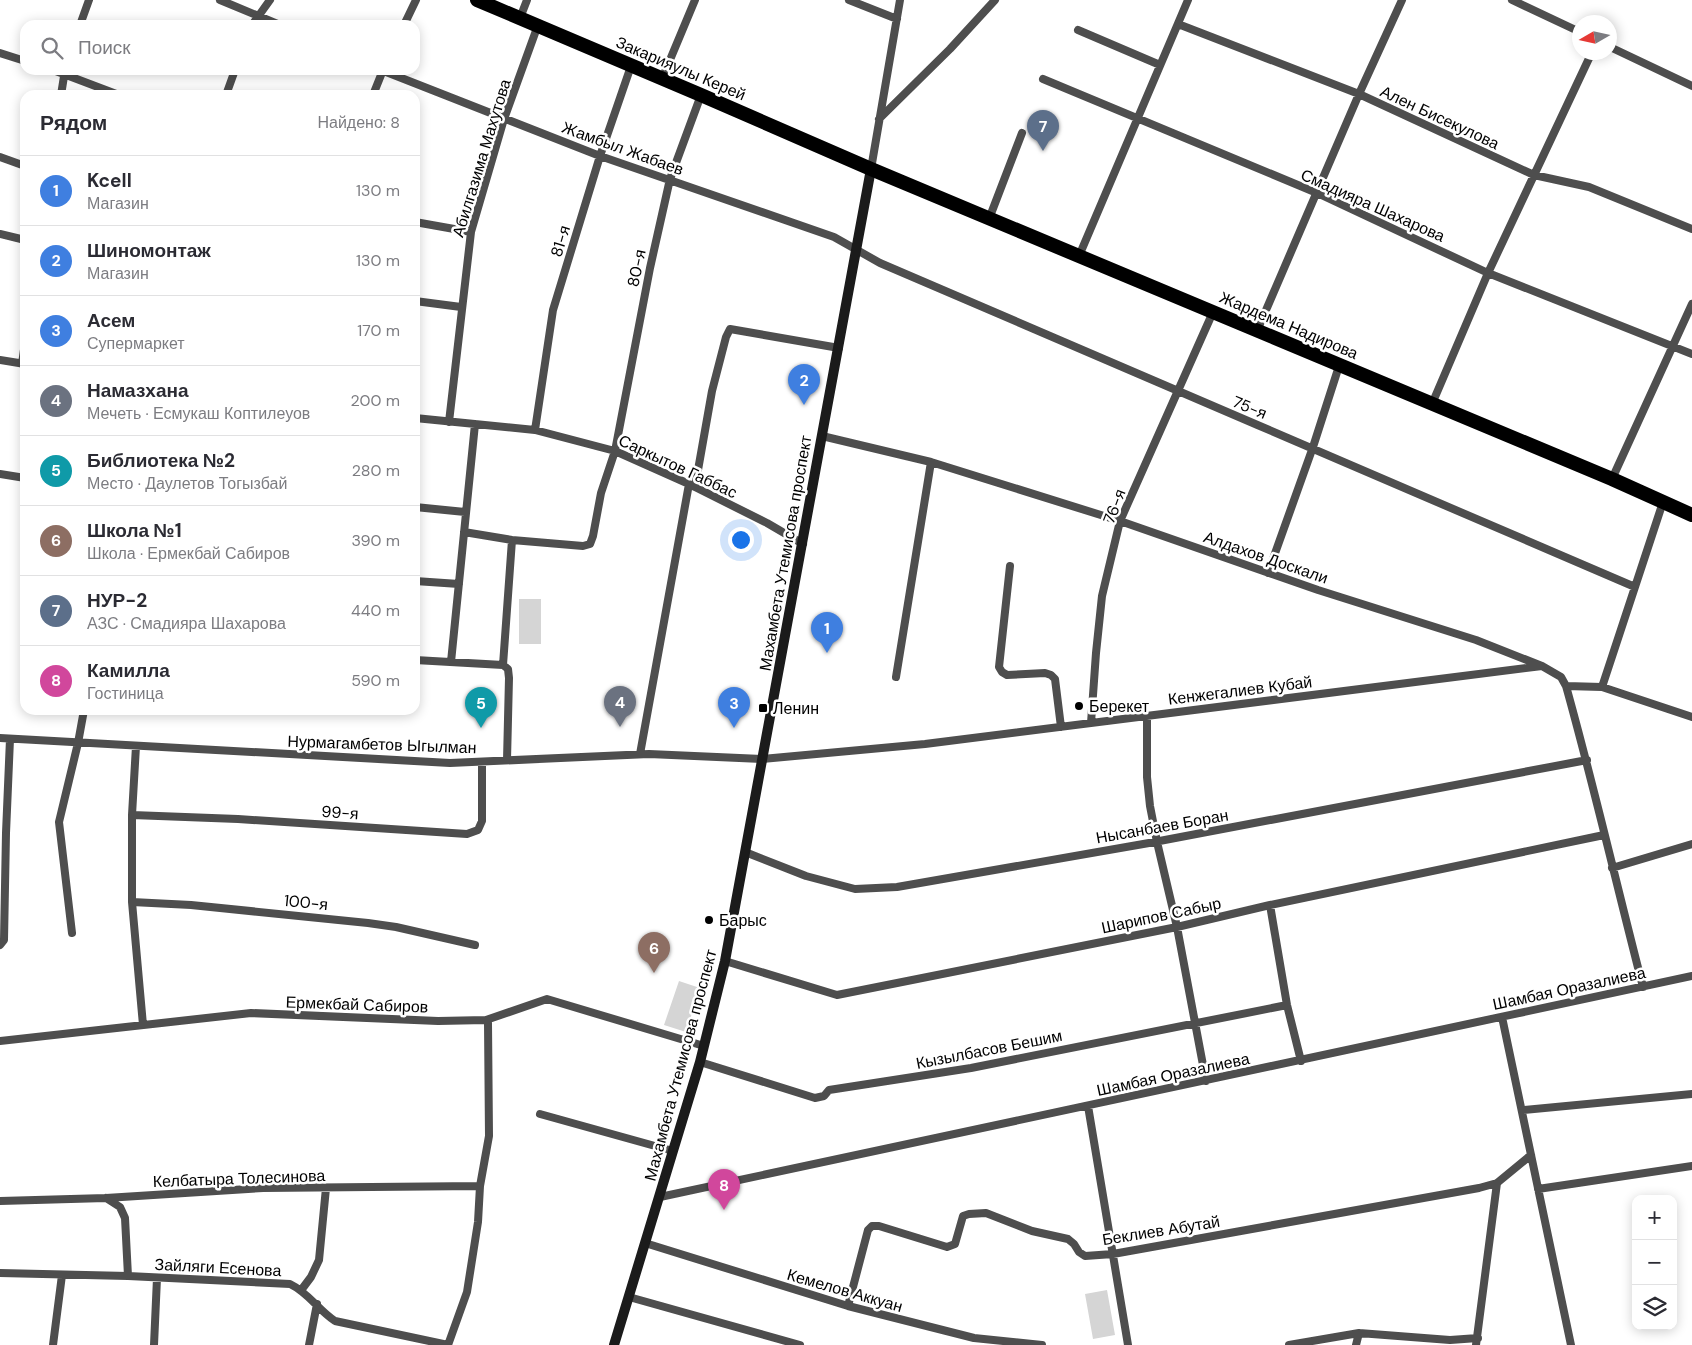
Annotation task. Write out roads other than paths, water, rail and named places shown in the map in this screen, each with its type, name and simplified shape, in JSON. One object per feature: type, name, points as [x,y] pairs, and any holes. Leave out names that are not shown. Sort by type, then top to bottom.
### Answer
[{"type":"highway","name":"Закарияулы Керей","points":[[477,0],[871,169]]},
{"type":"highway","name":"Жардема Надирова","points":[[871,169],[1692,515]]},
{"type":"street","points":[[82,20],[89,0]]},
{"type":"street","points":[[220,0],[269,20]]},
{"type":"street","points":[[255,20],[270,0]]},
{"type":"street","points":[[406,20],[416,0]]},
{"type":"street","points":[[520,18],[527,0]]},
{"type":"street","points":[[662,78],[695,0]]},
{"type":"street","points":[[849,0],[897,19]]},
{"type":"street","points":[[871,169],[900,0]]},
{"type":"street","points":[[879,120],[950,49],[995,0]]},
{"type":"street","points":[[1079,256],[1188,0]]},
{"type":"street","points":[[1257,331],[1359,94],[1402,0]]},
{"type":"street","points":[[1512,0],[1572,28]]},
{"type":"street","name":"Ален Бисекулова","points":[[1178,24],[1359,94],[1534,175],[1589,187],[1692,229]]},
{"type":"street","name":"Абилгазима Махутова","points":[[449,422],[471,232],[504,119],[538,25]]},
{"type":"street","points":[[1078,30],[1160,65]]},
{"type":"street","points":[[1617,50],[1692,86]]},
{"type":"street","points":[[0,53],[20,59]]},
{"type":"street","points":[[1432,404],[1488,273],[1588,60]]},
{"type":"street","name":"81-я","points":[[535,430],[553,310],[600,156],[631,66]]},
{"type":"street","points":[[61,90],[63,75]]},
{"type":"street","points":[[71,75],[107,90]]},
{"type":"street","points":[[228,90],[234,75]]},
{"type":"street","points":[[375,90],[380,75]]},
{"type":"street","name":"Жамбыл Жабаев","points":[[394,75],[600,156],[834,237],[856,249]]},
{"type":"street","name":"Смадияра Шахарова","points":[[1043,79],[1316,193],[1488,273],[1692,354]]},
{"type":"street","name":"80-я","points":[[512,540],[583,546],[590,544],[601,492],[615,451],[650,268],[670,180],[700,95]]},
{"type":"street","points":[[989,219],[1022,133]]},
{"type":"street","points":[[0,157],[20,164]]},
{"type":"street","name":"Махамбета Утемисова проспект","points":[[614,1345],[700,1062],[725,961],[871,169]]},
{"type":"street","points":[[420,223],[471,232]]},
{"type":"street","points":[[0,234],[20,239]]},
{"type":"street","name":"75-я","points":[[856,249],[880,263],[1178,392],[1313,447],[1635,587]]},
{"type":"street","points":[[420,302],[461,307]]},
{"type":"street","points":[[1612,480],[1692,304]]},
{"type":"street","name":"76-я","points":[[1091,723],[1102,596],[1120,521],[1213,312]]},
{"type":"street","points":[[640,754],[692,486],[712,391],[726,337],[730,330],[839,348]]},
{"type":"street","points":[[0,360],[20,363]]},
{"type":"street","points":[[1268,573],[1313,447],[1339,366]]},
{"type":"street","name":"Саркытов Габбас","points":[[420,419],[535,430],[615,451],[767,523],[803,544]]},
{"type":"street","points":[[451,662],[475,424]]},
{"type":"street","name":"Алдахов Доскали","points":[[822,436],[931,462],[1120,521],[1268,573],[1476,640],[1542,666],[1561,677],[1566,686]]},
{"type":"street","points":[[896,677],[931,462]]},
{"type":"street","points":[[0,474],[20,477]]},
{"type":"street","points":[[1602,687],[1663,502]]},
{"type":"street","points":[[420,508],[465,512]]},
{"type":"street","points":[[464,532],[512,540],[503,665]]},
{"type":"street","points":[[1010,566],[1000,667],[1002,672],[1007,675],[1046,673],[1051,675],[1055,679],[1061,727]]},
{"type":"street","points":[[420,581],[459,584]]},
{"type":"street","points":[[420,660],[503,665],[508,669],[506,760]]},
{"type":"street","name":"Кенжегалиев Кубай","points":[[762,760],[925,744],[1542,666]]},
{"type":"street","points":[[1643,987],[1612,868],[1587,760],[1566,686],[1602,687],[1692,718]]},
{"type":"street","points":[[72,933],[58,822],[83,715]]},
{"type":"street","points":[[1147,716],[1147,777],[1150,806],[1177,927],[1206,1081]]},
{"type":"street","name":"Нурмагамбетов Ыгылман","points":[[0,738],[450,763],[640,754],[762,760]]},
{"type":"street","points":[[0,945],[4,940],[3,833],[10,739]]},
{"type":"street","points":[[136,746],[132,815],[132,902],[143,1025]]},
{"type":"street","name":"Нысанбаев Боран","points":[[745,852],[806,876],[855,889],[897,888],[1157,842],[1587,760]]},
{"type":"street","name":"99-я","points":[[132,815],[467,834],[478,830],[482,821],[482,762]]},
{"type":"street","name":"Шарипов Сабыр","points":[[725,961],[837,995],[1177,927],[1270,905],[1604,835]]},
{"type":"street","points":[[1612,868],[1692,844]]},
{"type":"street","name":"100-я","points":[[132,902],[200,906],[368,923],[396,927],[476,945]]},
{"type":"street","points":[[1270,905],[1287,1004],[1301,1061]]},
{"type":"street","name":"Шамбая Оразалиева","points":[[660,1196],[1301,1061],[1692,976]]},
{"type":"street","name":"Ермекбай Сабиров","points":[[0,1042],[251,1013],[438,1021],[486,1020],[547,999],[704,1046]]},
{"type":"street","name":"Кызылбасов Бешим","points":[[700,1062],[815,1098],[824,1096],[829,1090],[971,1068],[1287,1004]]},
{"type":"street","points":[[1502,1017],[1571,1345]]},
{"type":"street","points":[[448,1345],[467,1292],[478,1222],[480,1186],[489,1136],[488,1023],[486,1020]]},
{"type":"street","points":[[1523,1110],[1692,1094]]},
{"type":"street","points":[[1088,1106],[1128,1345]]},
{"type":"street","points":[[540,1114],[673,1151]]},
{"type":"street","name":"Беклиев Абутай","points":[[848,1306],[868,1230],[872,1226],[879,1226],[947,1247],[954,1244],[963,1216],[968,1214],[986,1214],[1032,1231],[1068,1239],[1085,1256],[1112,1254],[1470,1190],[1497,1183],[1531,1155]]},
{"type":"street","points":[[1538,1189],[1692,1166]]},
{"type":"street","points":[[1288,1345],[1359,1333],[1477,1342],[1497,1183]]},
{"type":"street","name":"Келбатыра Толесинова","points":[[0,1201],[106,1198],[263,1188],[480,1186]]},
{"type":"street","points":[[302,1289],[311,1277],[319,1260],[326,1188]]},
{"type":"street","points":[[106,1198],[120,1207],[125,1218],[128,1276]]},
{"type":"street","name":"Кемелов Аккуан","points":[[645,1243],[848,1306],[974,1338],[1042,1345]]},
{"type":"street","name":"Зайляги Есенова","points":[[0,1273],[128,1276],[290,1284],[302,1289],[325,1314],[336,1321],[448,1345]]},
{"type":"street","points":[[54,1345],[62,1275]]},
{"type":"street","points":[[155,1344],[157,1278]]},
{"type":"street","points":[[629,1297],[800,1345]]},
{"type":"street","points":[[309,1345],[317,1304]]},
{"type":"street","points":[[1356,1345],[1359,1333]]},
{"type":"place","name":"НУР-2","points":[[1043,151]]},
{"type":"place","name":"Шиномонтаж","points":[[804,405]]},
{"type":"place","name":"Kcell","points":[[827,653]]},
{"type":"place","name":"Берекет","points":[[1079,706]]},
{"type":"place","name":"Ленин","points":[[763,708]]},
{"type":"place","name":"Намазхана","points":[[620,727]]},
{"type":"place","name":"Библиотека №2","points":[[481,728]]},
{"type":"place","name":"Асем","points":[[734,728]]},
{"type":"place","name":"Барыс","points":[[709,920]]},
{"type":"place","name":"Школа №1","points":[[654,973]]},
{"type":"place","name":"Камилла","points":[[724,1210]]}]
